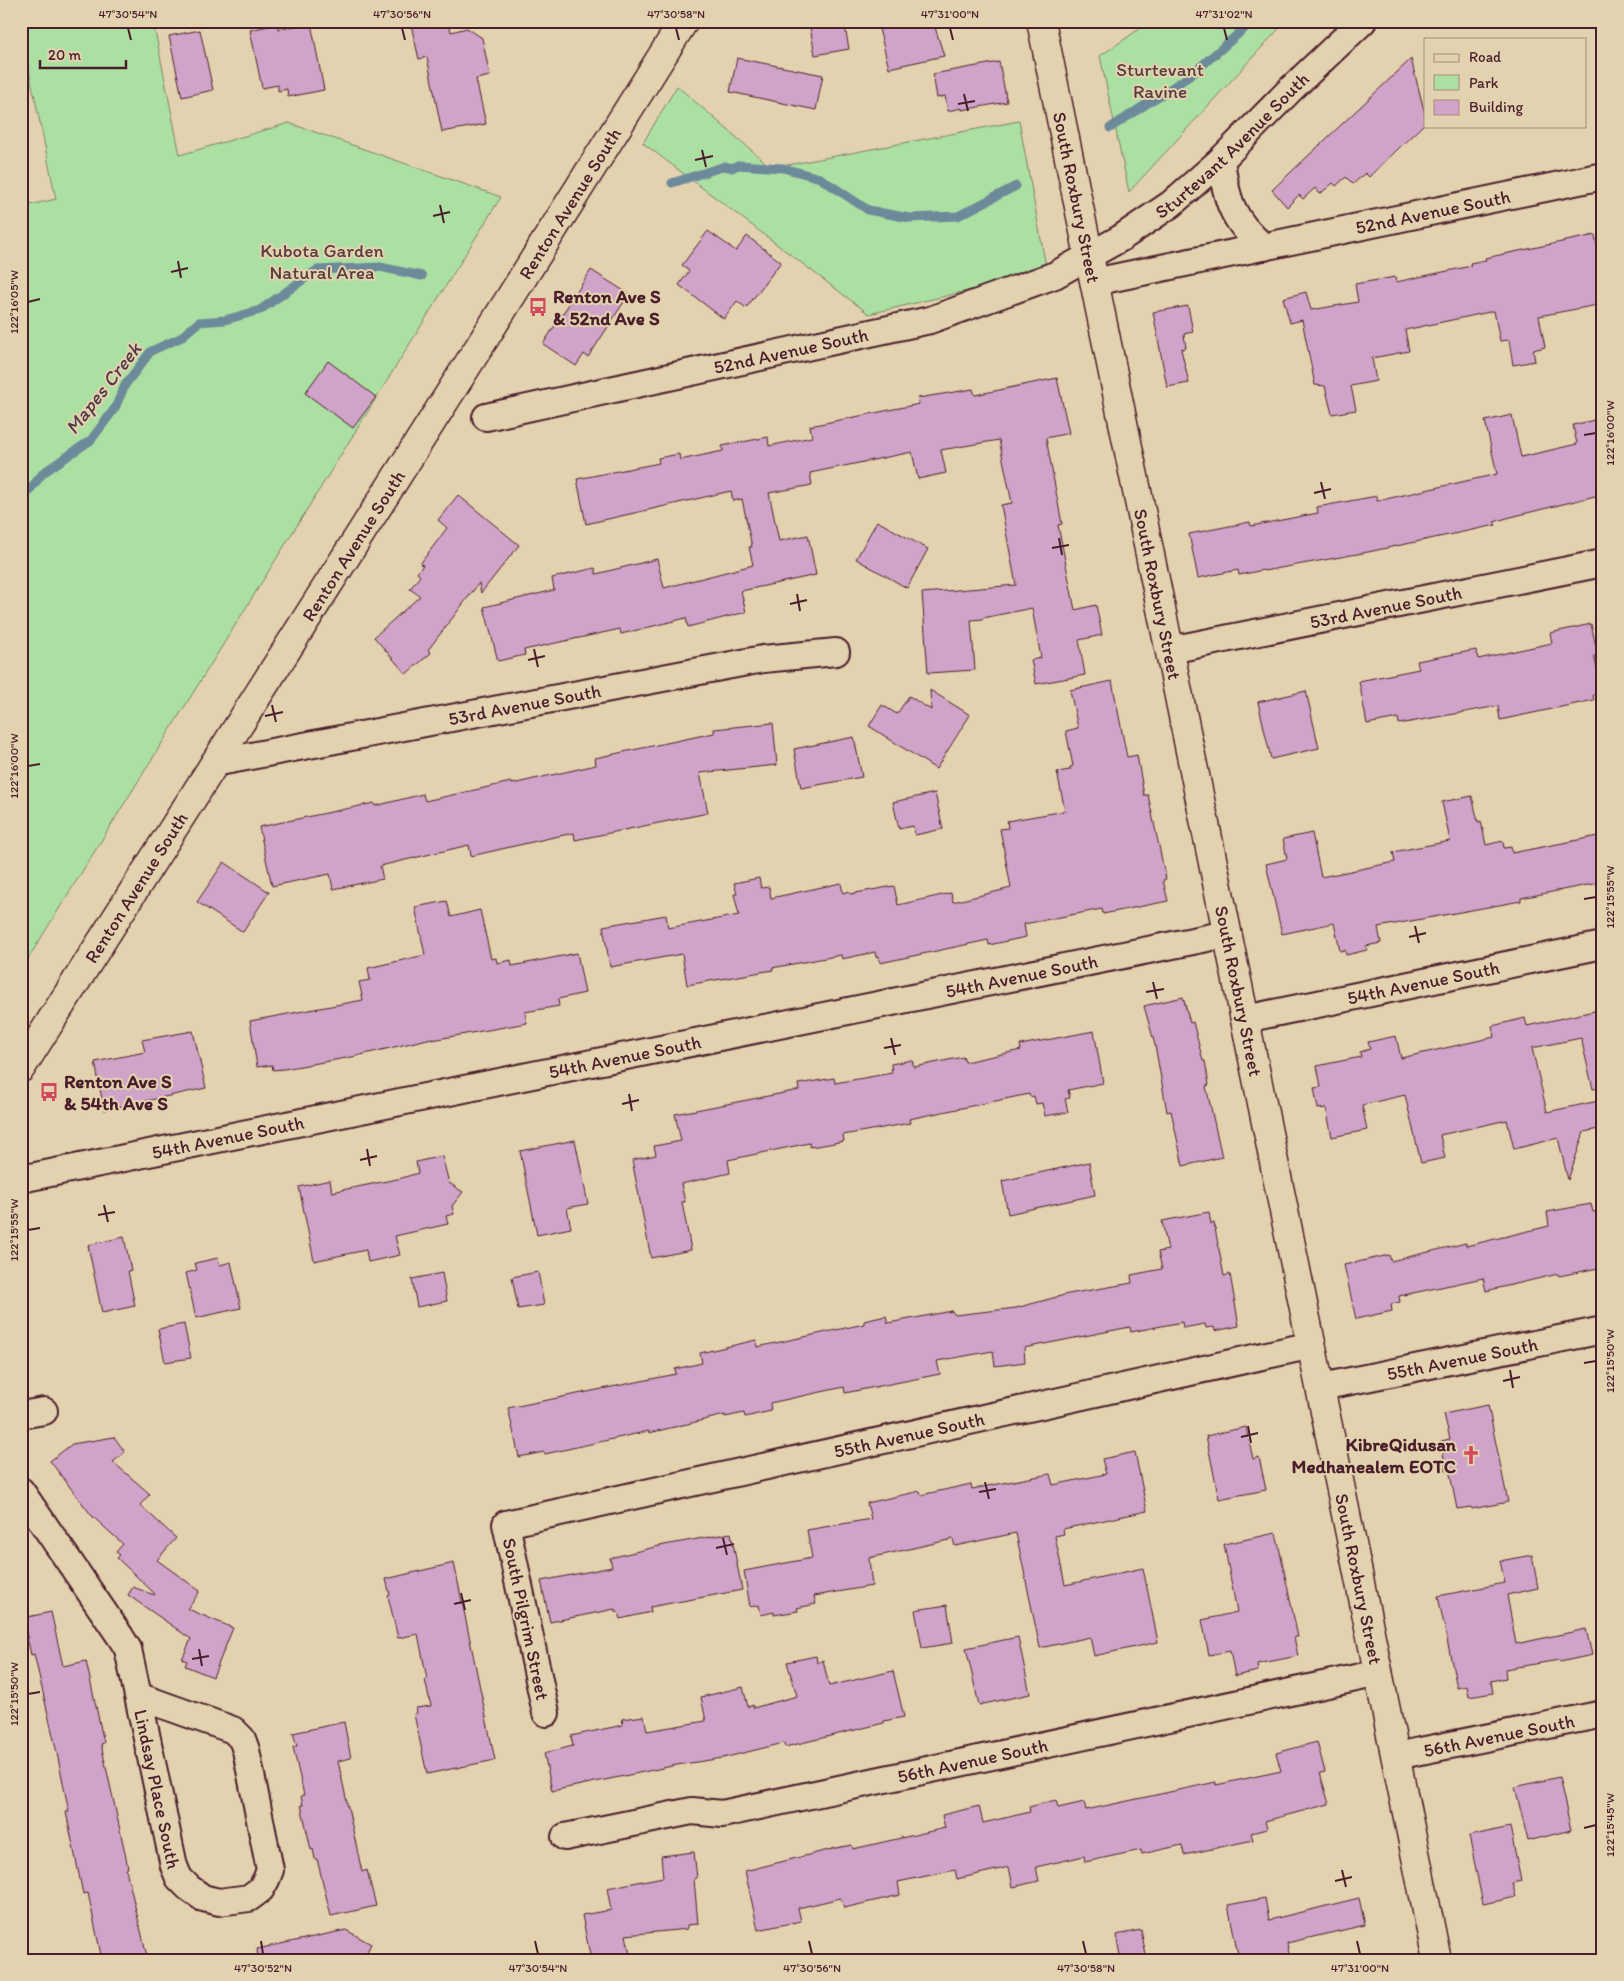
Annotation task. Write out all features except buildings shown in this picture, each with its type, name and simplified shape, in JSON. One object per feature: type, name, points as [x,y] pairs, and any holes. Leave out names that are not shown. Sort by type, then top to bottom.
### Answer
[{"type":"street","name":"Renton Avenue South","points":[[21,1068],[482,344],[684,21]]},
{"type":"street","name":"South Roxbury Street","points":[[1041,21],[1437,1960]]},
{"type":"street","name":"Sturtevant Avenue South","points":[[1089,256],[1121,238],[1171,204],[1221,160],[1364,21]]},
{"type":"street","points":[[1221,160],[1224,186],[1234,213],[1247,233],[1264,247]]},
{"type":"street","name":"52nd Avenue South","points":[[1094,282],[1603,176]]},
{"type":"street","name":"52nd Avenue South","points":[[486,417],[930,320],[1047,278],[1089,256]]},
{"type":"street","name":"53rd Avenue South","points":[[1170,650],[1603,563]]},
{"type":"street","name":"53rd Avenue South","points":[[214,763],[763,659],[836,652]]},
{"type":"street","name":"54th Avenue South","points":[[21,1179],[1227,934]]},
{"type":"street","name":"54th Avenue South","points":[[1245,1019],[1603,945]]},
{"type":"street","name":"55th Avenue South","points":[[1321,1387],[1603,1330]]},
{"type":"street","name":"55th Avenue South","points":[[506,1524],[1312,1345]]},
{"type":"street","name":"Lindsay Place South","points":[[21,1491],[128,1649],[174,1866],[179,1878],[203,1898],[219,1902],[249,1898],[260,1889],[270,1870],[246,1750],[242,1739],[233,1730],[138,1696]]},
{"type":"street","name":"South Pilgrim Street","points":[[506,1524],[546,1713]]},
{"type":"street","name":"56th Avenue South","points":[[565,1837],[692,1812],[722,1814],[1379,1674]]},
{"type":"street","name":"56th Avenue South","points":[[1396,1756],[1603,1714]]},
{"type":"green space","name":"Kubota Garden Natural Area","points":[[21,21],[153,21],[180,155],[289,123],[501,197],[21,970],[21,207],[56,199],[21,32]]},
{"type":"green space","name":"Sturtevant Ravine","points":[[1151,21],[1286,21],[1129,192],[1100,56]]},
{"type":"green space","points":[[677,86],[772,168],[1019,121],[1047,272],[869,314],[643,143]]},
{"type":"waterway","name":"Mapes Creek","points":[[1110,128],[1191,75],[1253,21]]},
{"type":"waterway","name":"Mapes Creek","points":[[672,183],[725,166],[732,168],[738,165],[783,168],[820,178],[868,210],[909,218],[958,216],[1016,186]]},
{"type":"waterway","name":"Mapes Creek","points":[[21,501],[43,473],[91,440],[115,408],[125,385],[151,351],[180,338],[199,322],[225,320],[260,310],[317,270],[380,267],[422,276]]},
{"type":"place","name":"Renton Ave S & 52nd Ave S","points":[[538,307]]},
{"type":"place","name":"Renton Ave S & 54th Ave S","points":[[49,1092]]},
{"type":"place","name":"KibreQidusan Medhanealem EOTC","points":[[1471,1455]]}]
